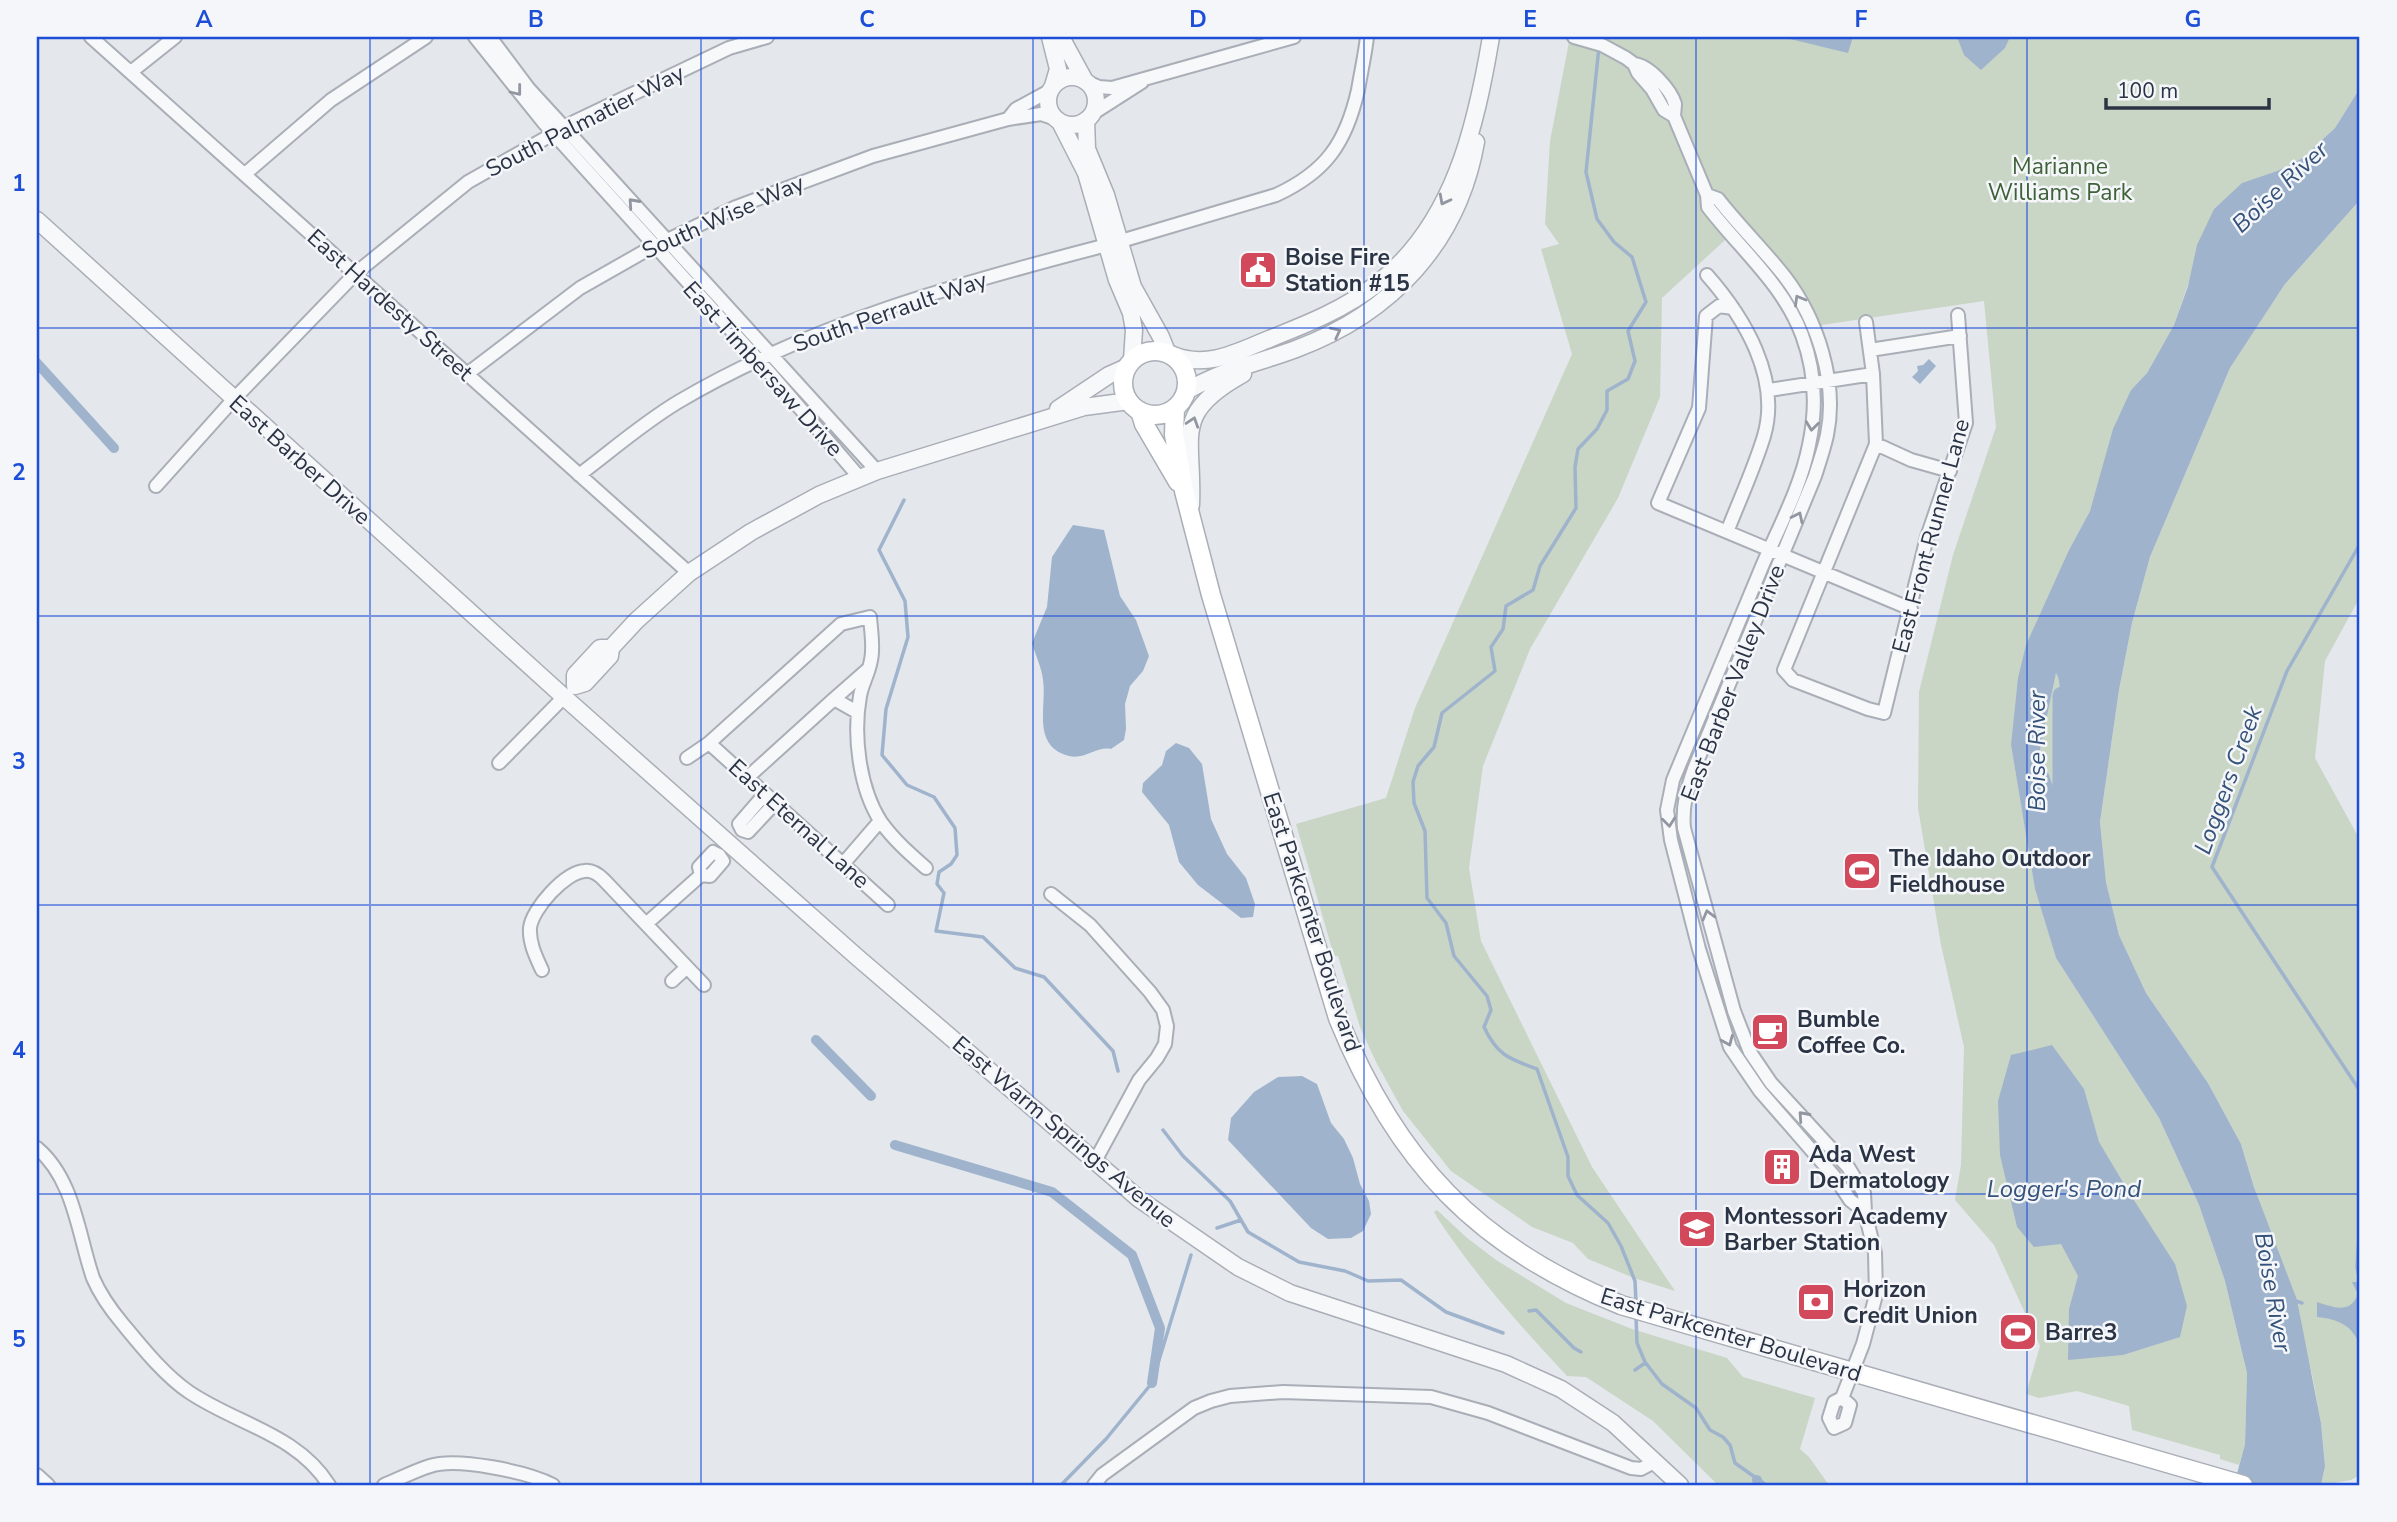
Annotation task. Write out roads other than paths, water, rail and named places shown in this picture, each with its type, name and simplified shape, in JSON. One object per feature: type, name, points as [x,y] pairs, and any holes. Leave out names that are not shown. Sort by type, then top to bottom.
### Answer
[{"type":"main road","points":[[1149,351],[1170,353],[1186,371],[1187,391],[1175,408],[1158,415],[1134,406],[1123,384],[1130,363],[1149,351]]},
{"type":"main road","name":"East Parkcenter Boulevard","points":[[1134,406],[1184,491]]},
{"type":"main road","name":"East Parkcenter Boulevard","points":[[1175,408],[1174,435],[1184,491],[1211,594],[1334,1005],[1361,1072],[1417,1162],[1447,1193],[1516,1252],[1601,1297],[1670,1321],[2243,1485]]},
{"type":"street","name":"East Hardesty Street","points":[[91,37],[688,573]]},
{"type":"street","points":[[131,72],[175,37]]},
{"type":"street","points":[[245,174],[331,100],[426,37]]},
{"type":"street","name":"East Timbersaw Drive","points":[[475,37],[522,99],[558,130],[666,240],[877,471]]},
{"type":"street","name":"East Timbersaw Drive","points":[[490,37],[558,130],[654,246],[860,478]]},
{"type":"street","name":"South Palmatier Way","points":[[156,486],[233,400],[356,273],[468,182],[558,130],[729,48],[767,37]]},
{"type":"street","points":[[1050,37],[1058,69],[1049,107],[1086,173],[1133,288],[1170,353],[1185,360],[1199,362],[1219,358],[1307,325],[1345,306],[1378,284],[1423,236],[1446,198],[1474,123],[1491,37]]},
{"type":"street","points":[[1041,420],[1130,363],[1134,330],[1117,280],[1106,195],[1087,149],[1089,117],[1095,96],[1061,37]]},
{"type":"street","points":[[1052,88],[1069,78],[1112,88],[1294,37]]},
{"type":"street","name":"South Perrault Way","points":[[579,475],[674,405],[758,360],[844,324],[911,301],[1276,195],[1294,187],[1331,155],[1349,123],[1367,37]]},
{"type":"street","name":"East Barber Valley Drive","points":[[1574,37],[1614,50],[1634,64],[1638,73],[1653,89],[1664,110],[1674,116],[1707,195],[1708,206],[1774,284],[1789,307],[1810,357],[1813,420],[1809,447],[1799,479],[1673,780],[1667,810],[1671,840],[1699,949],[1730,1047],[1760,1091],[1834,1176],[1850,1200],[1865,1212]]},
{"type":"street","points":[[1058,121],[1075,125],[1146,79]]},
{"type":"street","name":"South Wise Way","points":[[1008,119],[1016,109],[1052,88]]},
{"type":"street","points":[[1187,391],[1217,374],[1273,357],[1335,333],[1392,295],[1446,231],[1466,187],[1480,122],[1482,90]]},
{"type":"street","name":"South Wise Way","points":[[467,374],[580,288],[654,246],[736,207],[853,162],[1008,119],[1041,114],[1058,121]]},
{"type":"street","name":"East Barber Valley Drive","points":[[1707,195],[1718,199],[1797,295],[1815,331],[1827,381],[1827,433],[1815,476],[1694,769],[1685,795],[1683,811],[1684,828],[1734,1011],[1749,1052],[1771,1083],[1848,1167],[1864,1193],[1865,1212],[1875,1253],[1876,1295],[1863,1343],[1842,1398]]},
{"type":"street","name":"East Barber Drive","points":[[37,220],[233,400],[570,692]]},
{"type":"street","points":[[1707,275],[1733,308],[1754,344],[1769,390],[1765,434],[1727,532]]},
{"type":"street","points":[[1733,308],[1719,306],[1706,316],[1699,408],[1658,503],[1911,609]]},
{"type":"street","name":"East Front Runner Lane","points":[[1824,572],[1784,670],[1793,680],[1884,713],[1927,537],[1966,423],[1958,316]]},
{"type":"street","points":[[1824,572],[1876,444],[1873,374],[1866,322]]},
{"type":"street","points":[[1870,350],[1959,336]]},
{"type":"street","points":[[1190,514],[1192,474],[1189,436],[1198,408],[1217,388],[1273,357]]},
{"type":"street","points":[[1769,390],[1873,374]]},
{"type":"street","points":[[499,763],[570,692],[575,675],[600,648],[611,648],[688,573],[751,532],[819,495],[877,471],[1095,404],[1134,406]]},
{"type":"street","points":[[1876,444],[1911,460],[1950,471]]},
{"type":"street","points":[[687,758],[709,743],[841,624],[870,617],[872,659],[860,693],[857,712],[860,762],[868,795],[880,821],[898,844],[926,869]]},
{"type":"street","points":[[748,777],[870,668]]},
{"type":"street","name":"East Warm Springs Avenue","points":[[570,692],[725,849],[1154,1211],[1238,1267],[1290,1293],[1469,1351],[1535,1376],[1582,1401],[1613,1423],[1680,1485]]},
{"type":"street","points":[[834,699],[857,712]]},
{"type":"street","name":"East Eternal Lane","points":[[709,743],[888,905]]},
{"type":"street","points":[[646,924],[701,875],[699,867],[713,852],[725,849],[742,830],[748,832],[770,798]]},
{"type":"street","points":[[843,864],[880,821]]},
{"type":"street","points":[[542,970],[533,952],[530,928],[538,906],[571,875],[585,870],[597,874],[704,985]]},
{"type":"street","points":[[1051,894],[1090,925],[1150,992],[1163,1010],[1167,1026],[1165,1044],[1139,1080],[1094,1163]]},
{"type":"street","points":[[672,981],[687,967]]},
{"type":"street","points":[[37,1148],[58,1171],[77,1220],[94,1281],[120,1321],[186,1390],[208,1404],[282,1439],[302,1454],[329,1485]]},
{"type":"street","points":[[1094,1485],[1102,1475],[1194,1408],[1230,1396],[1283,1392],[1431,1397],[1488,1413],[1631,1468],[1641,1469],[1656,1461]]},
{"type":"street","points":[[384,1485],[431,1465],[447,1463],[514,1471],[536,1476],[553,1485]]},
{"type":"street","points":[[37,1475],[48,1485]]},
{"type":"water","points":[[1788,37],[1853,37],[1848,53]]},
{"type":"water","points":[[1957,37],[2010,37],[2005,48],[1981,70],[1964,55]]},
{"type":"water","points":[[2360,88],[2360,200],[2285,284],[2230,368],[2150,557],[2132,623],[2119,690],[2100,822],[2106,882],[2119,935],[2146,993],[2208,1083],[2241,1144],[2254,1187],[2297,1300],[2321,1423],[2325,1466],[2321,1485],[2234,1485],[2245,1444],[2247,1373],[2225,1281],[2199,1205],[2159,1118],[2056,958],[2035,889],[2011,745],[2018,678],[2026,645],[2069,550],[2090,511],[2113,429],[2131,390],[2147,373],[2174,325],[2188,286],[2197,245],[2214,209],[2242,183],[2301,159],[2335,128]],"holes":[[[2056,673],[2067,768],[2064,806],[2059,803],[2040,750]]]},
{"type":"water","points":[[1929,359],[1936,366],[1920,384],[1912,377],[1918,371],[1917,366],[1923,365]]},
{"type":"water","points":[[1073,525],[1104,530],[1120,596],[1136,620],[1149,656],[1143,671],[1130,686],[1125,704],[1124,740],[1111,749],[1101,749],[1075,757],[1057,751],[1049,744],[1045,735],[1042,675],[1032,643],[1047,607],[1052,557]]},
{"type":"water","points":[[1176,743],[1189,748],[1202,764],[1211,819],[1227,854],[1246,878],[1255,904],[1253,917],[1241,918],[1198,885],[1179,862],[1169,825],[1142,792],[1143,783],[1162,765],[1166,751]]},
{"type":"water","name":"Logger's Pond","points":[[2052,1045],[2084,1089],[2099,1142],[2175,1264],[2187,1306],[2180,1337],[2123,1355],[2068,1360],[2069,1309],[2078,1276],[2061,1244],[2034,1247],[2017,1227],[2000,1155],[1998,1101],[2011,1055]]},
{"type":"water","points":[[1302,1076],[1317,1084],[1331,1123],[1344,1139],[1369,1201],[1371,1214],[1363,1231],[1351,1238],[1328,1239],[1311,1228],[1228,1140],[1231,1118],[1254,1092],[1278,1077]]},
{"type":"water","points":[[2352,1282],[2360,1282],[2360,1351],[2355,1336],[2346,1326],[2317,1317],[2317,1302],[2340,1308],[2355,1301],[2358,1294]]},
{"type":"waterway","points":[[1600,37],[1586,172],[1597,219],[1614,242],[1632,257],[1646,302],[1628,331],[1635,361],[1628,379],[1607,391],[1607,410],[1597,429],[1578,449],[1575,467],[1576,508],[1540,566],[1533,590],[1506,606],[1503,629],[1491,647],[1495,671],[1442,713],[1434,747],[1418,766],[1413,782],[1414,803],[1425,831],[1427,898],[1446,923],[1454,956],[1487,996],[1491,1010],[1484,1027],[1494,1044],[1505,1055],[1537,1069],[1568,1157],[1568,1176],[1577,1195],[1608,1223],[1621,1246],[1635,1281],[1636,1302]]},
{"type":"waterway","points":[[37,363],[114,448]]},
{"type":"waterway","points":[[904,500],[879,550],[905,601],[908,637],[886,709],[882,755],[907,785],[934,797],[955,828],[957,855],[951,864],[939,872],[937,884],[944,893],[936,931],[983,937],[1015,968],[1044,977],[1113,1051],[1118,1071]]},
{"type":"waterway","name":"Loggers Creek","points":[[2360,544],[2287,671],[2212,867],[2360,1091]]},
{"type":"waterway","name":"Boise River","points":[[2062,696],[2062,831]]},
{"type":"waterway","points":[[816,1040],[871,1096]]},
{"type":"waterway","points":[[1163,1130],[1183,1156],[1230,1201],[1248,1232],[1299,1262],[1345,1271],[1368,1281],[1401,1280],[1446,1312],[1503,1333]]},
{"type":"waterway","points":[[895,1145],[1052,1192],[1132,1255],[1160,1328],[1152,1383]]},
{"type":"waterway","points":[[1217,1228],[1241,1220]]},
{"type":"waterway","name":"Loggers Creek","points":[[2360,1221],[2357,1267],[2360,1282]]},
{"type":"waterway","points":[[1061,1485],[1106,1439],[1152,1383],[1191,1255]]},
{"type":"waterway","points":[[2293,1300],[2302,1303]]},
{"type":"waterway","points":[[1529,1311],[1536,1310],[1581,1352]]},
{"type":"waterway","points":[[1636,1317],[1637,1343],[1645,1362],[1662,1384],[1696,1408],[1710,1430],[1723,1437],[1730,1445],[1735,1463],[1766,1485]]},
{"type":"waterway","points":[[1635,1370],[1645,1363]]},
{"type":"waterway","points":[[1757,1480],[1759,1485]]},
{"type":"place","name":"Boise Fire Station #15","points":[[1258,270]]},
{"type":"place","name":"The Idaho Outdoor Fieldhouse","points":[[1862,871]]},
{"type":"place","name":"Bumble Coffee Co.","points":[[1770,1032]]},
{"type":"place","name":"Ada West Dermatology","points":[[1782,1167]]},
{"type":"place","name":"Montessori Academy Barber Station","points":[[1697,1229]]},
{"type":"place","name":"Horizon Credit Union","points":[[1816,1302]]},
{"type":"place","name":"Barre3","points":[[2018,1332]]},
{"type":"park label","name":"Marianne Williams Park","points":[[2060,179]]}]
